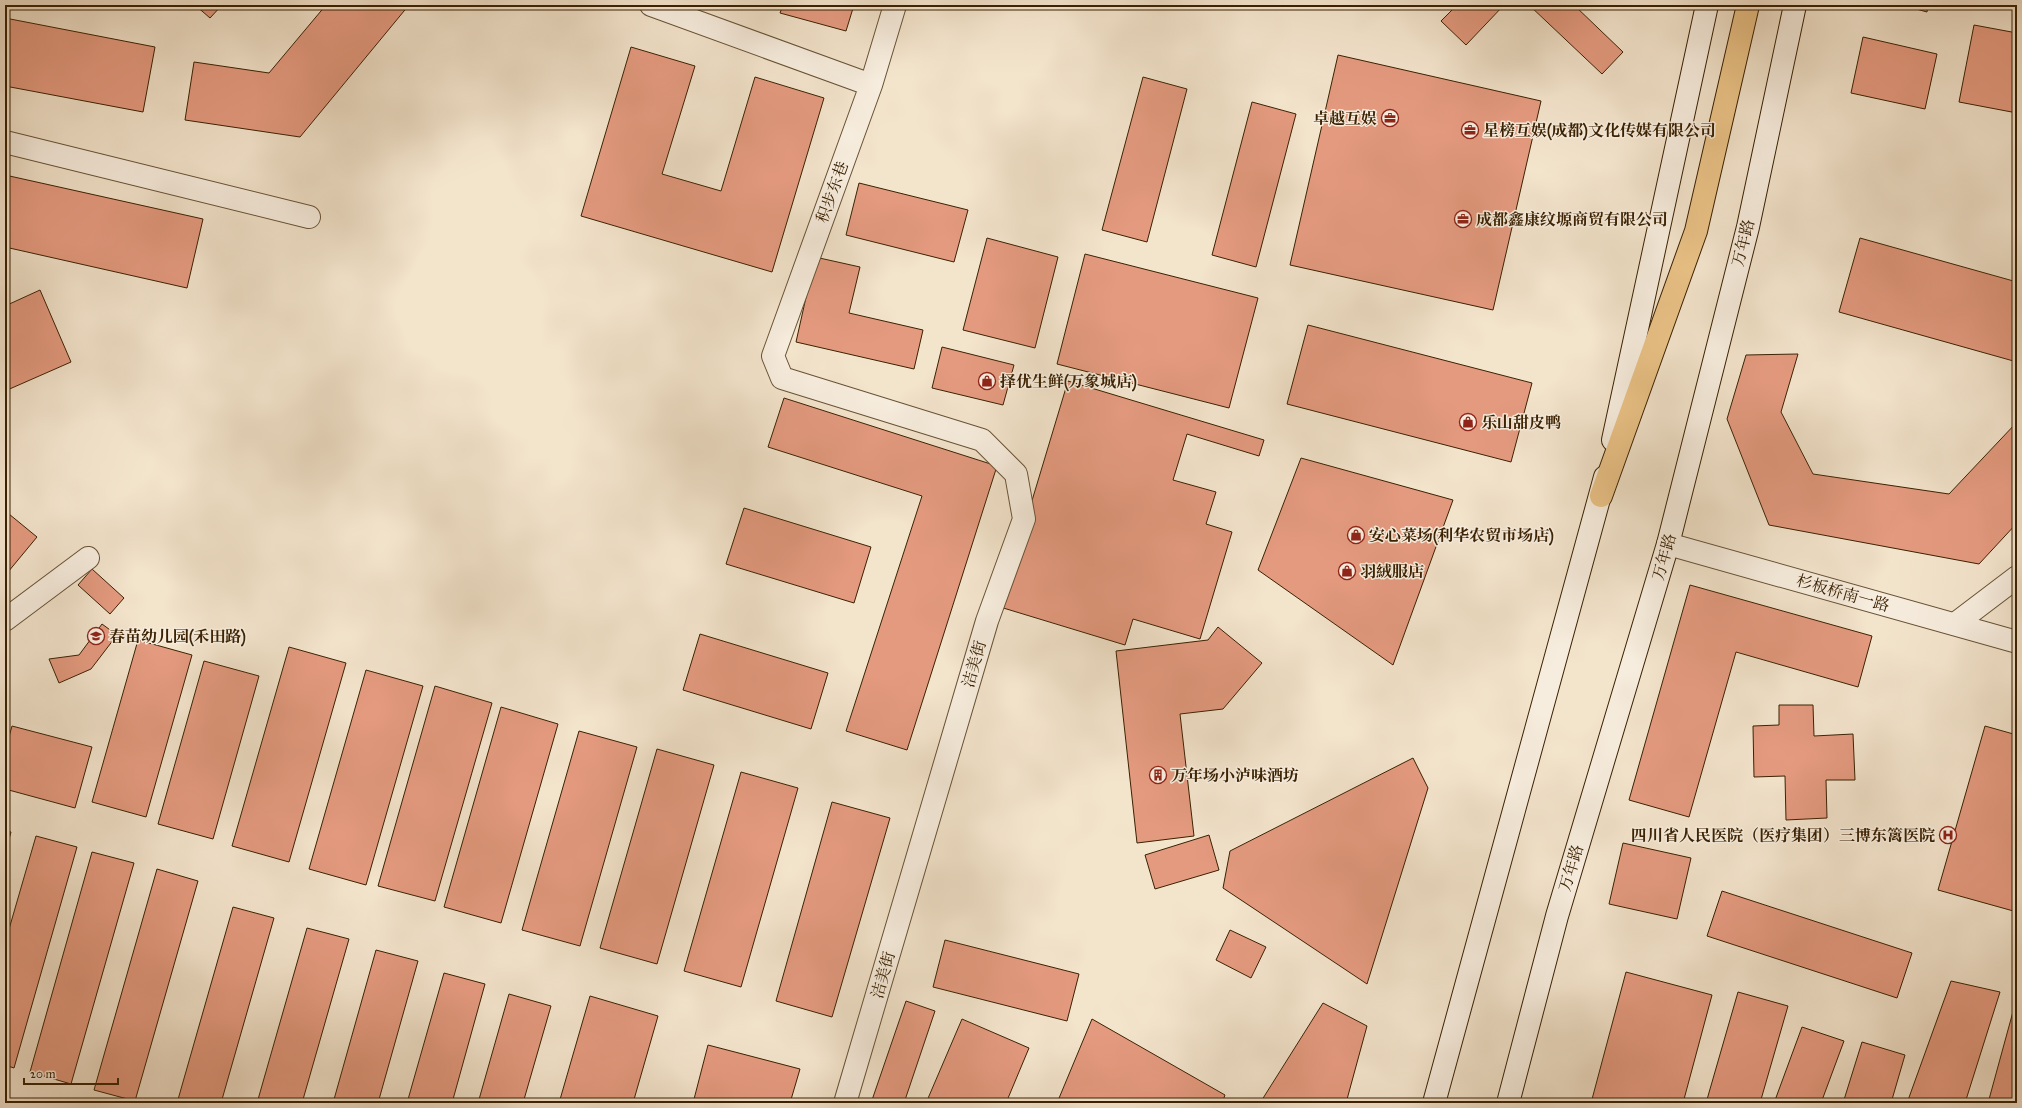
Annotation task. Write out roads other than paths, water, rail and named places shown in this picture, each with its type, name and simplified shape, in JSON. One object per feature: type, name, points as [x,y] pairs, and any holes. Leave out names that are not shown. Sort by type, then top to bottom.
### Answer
[{"type":"highway","points":[[1601,496],[1696,231],[1748,5]]},
{"type":"street","points":[[651,5],[871,85]]},
{"type":"street","name":"积步东巷","points":[[782,378],[773,356],[871,85],[895,5]]},
{"type":"street","points":[[1434,1103],[1601,496],[1707,5]]},
{"type":"street","name":"万年路","points":[[1508,1103],[1557,916],[1668,544],[1748,227],[1795,5]]},
{"type":"street","points":[[5,142],[309,217]]},
{"type":"street","name":"洁美街","points":[[782,378],[982,440],[1016,474],[1024,519],[986,621],[845,1103]]},
{"type":"street","name":"杉板桥南一路","points":[[1668,544],[2017,642]]},
{"type":"street","points":[[5,620],[88,558]]},
{"type":"street","points":[[1955,624],[2017,577]]},
{"type":"place","name":"卓越互娱","points":[[1390,118]]},
{"type":"place","name":"星榜互娱(成都)文化传媒有限公司","points":[[1470,130]]},
{"type":"place","name":"成都鑫康纹塬商贸有限公司","points":[[1463,219]]},
{"type":"place","name":"择优生鲜(万象城店)","points":[[987,381]]},
{"type":"place","name":"乐山甜皮鸭","points":[[1468,422]]},
{"type":"place","name":"安心菜场(利华农贸市场店)","points":[[1356,535]]},
{"type":"place","name":"羽絨服店","points":[[1347,571]]},
{"type":"place","name":"春苗幼儿园(禾田路)","points":[[96,636]]},
{"type":"place","name":"万年场小泸味酒坊","points":[[1158,775]]},
{"type":"place","name":"四川省人民医院（医疗集团）三博东篱医院","points":[[1948,835]]}]
